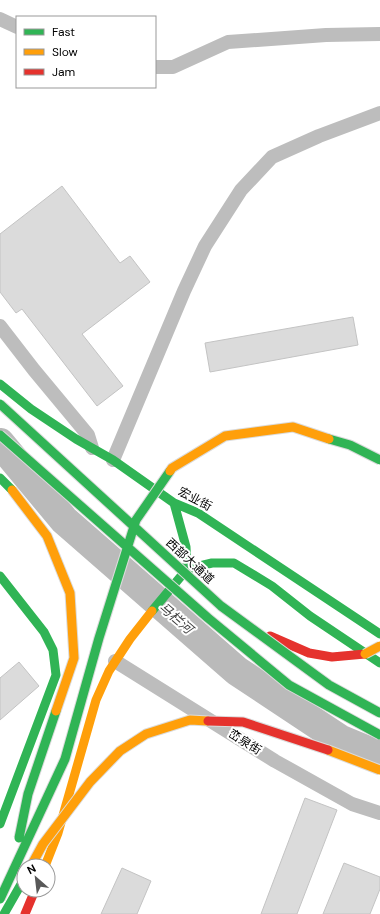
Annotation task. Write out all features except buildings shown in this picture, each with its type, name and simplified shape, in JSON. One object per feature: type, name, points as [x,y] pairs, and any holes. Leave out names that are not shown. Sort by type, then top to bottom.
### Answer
[{"type":"main road","name":"宏业街","points":[[0,384],[30,409],[76,439],[114,460],[174,503],[198,514],[380,634]]},
{"type":"main road","name":"西部大通道","points":[[0,404],[221,606],[329,685],[380,713]]},
{"type":"main road","points":[[0,899],[65,758],[99,638],[136,520],[172,468],[225,436],[293,427],[350,445],[380,460]]},
{"type":"main road","points":[[0,435],[208,618],[289,685],[380,735]]},
{"type":"main road","points":[[0,478],[12,490],[47,536],[70,592],[74,658],[28,794],[13,871]]},
{"type":"main road","points":[[174,503],[186,547],[187,569]]},
{"type":"main road","points":[[48,858],[58,833],[96,700],[109,671],[109,659],[130,639],[187,569],[212,563],[234,563],[272,586],[310,616],[380,663]]},
{"type":"main road","points":[[0,576],[44,632],[53,650],[56,675],[0,824]]},
{"type":"main road","points":[[236,617],[261,632],[310,654],[332,657],[365,654],[380,646]]},
{"type":"main road","points":[[44,632],[84,651],[109,659]]},
{"type":"main road","points":[[36,858],[44,844],[90,782],[120,751],[146,734],[190,720],[242,722],[331,751],[380,770]]},
{"type":"main road","points":[[4,914],[16,893]]},
{"type":"main road","points":[[25,914],[32,898]]},
{"type":"street","points":[[0,19],[16,27]]},
{"type":"street","points":[[156,67],[174,67],[228,42],[326,34],[380,34]]},
{"type":"street","points":[[114,460],[184,291],[205,246],[241,190],[272,157],[319,136],[380,113]]},
{"type":"street","points":[[0,326],[34,370],[88,434],[92,448]]},
{"type":"street","name":"峦泉街","points":[[109,659],[275,761],[352,804],[380,813]]},
{"type":"waterway","name":"马栏河","points":[[0,443],[64,520],[237,671],[341,740],[380,756]]},
{"type":"traffic: fast","points":[[0,384],[31,409],[76,439],[113,460],[174,503],[198,513],[380,634]]},
{"type":"traffic: fast","points":[[0,404],[221,606],[329,685],[380,713]]},
{"type":"traffic: fast","points":[[0,435],[208,618],[289,685],[380,735]]},
{"type":"traffic: fast","points":[[329,439],[350,445],[380,460]]},
{"type":"traffic: fast","points":[[0,899],[65,759],[99,638],[136,520],[170,471]]},
{"type":"traffic: fast","points":[[0,478],[12,490]]},
{"type":"traffic: fast","points":[[174,503],[186,547],[187,569]]},
{"type":"traffic: fast","points":[[152,611],[187,569],[212,563],[234,563],[272,586],[310,616],[380,663]]},
{"type":"traffic: fast","points":[[0,576],[44,632],[53,650],[56,675],[0,824]]},
{"type":"traffic: fast","points":[[19,838],[28,794],[56,711]]},
{"type":"traffic: fast","points":[[4,914],[16,893]]},
{"type":"traffic: slow","points":[[170,471],[172,468],[225,436],[293,427],[329,439]]},
{"type":"traffic: slow","points":[[12,490],[47,536],[70,593],[74,658],[56,711]]},
{"type":"traffic: slow","points":[[48,858],[58,833],[96,700],[109,671],[130,639],[152,611]]},
{"type":"traffic: slow","points":[[365,654],[380,646]]},
{"type":"traffic: slow","points":[[35,858],[43,844],[90,782],[120,751],[146,734],[190,720],[208,721]]},
{"type":"traffic: slow","points":[[328,750],[380,770]]},
{"type":"traffic: jam","points":[[270,636],[309,653],[332,657],[365,654]]},
{"type":"traffic: jam","points":[[208,721],[243,722],[328,750]]},
{"type":"traffic: jam","points":[[25,914],[32,898]]}]
